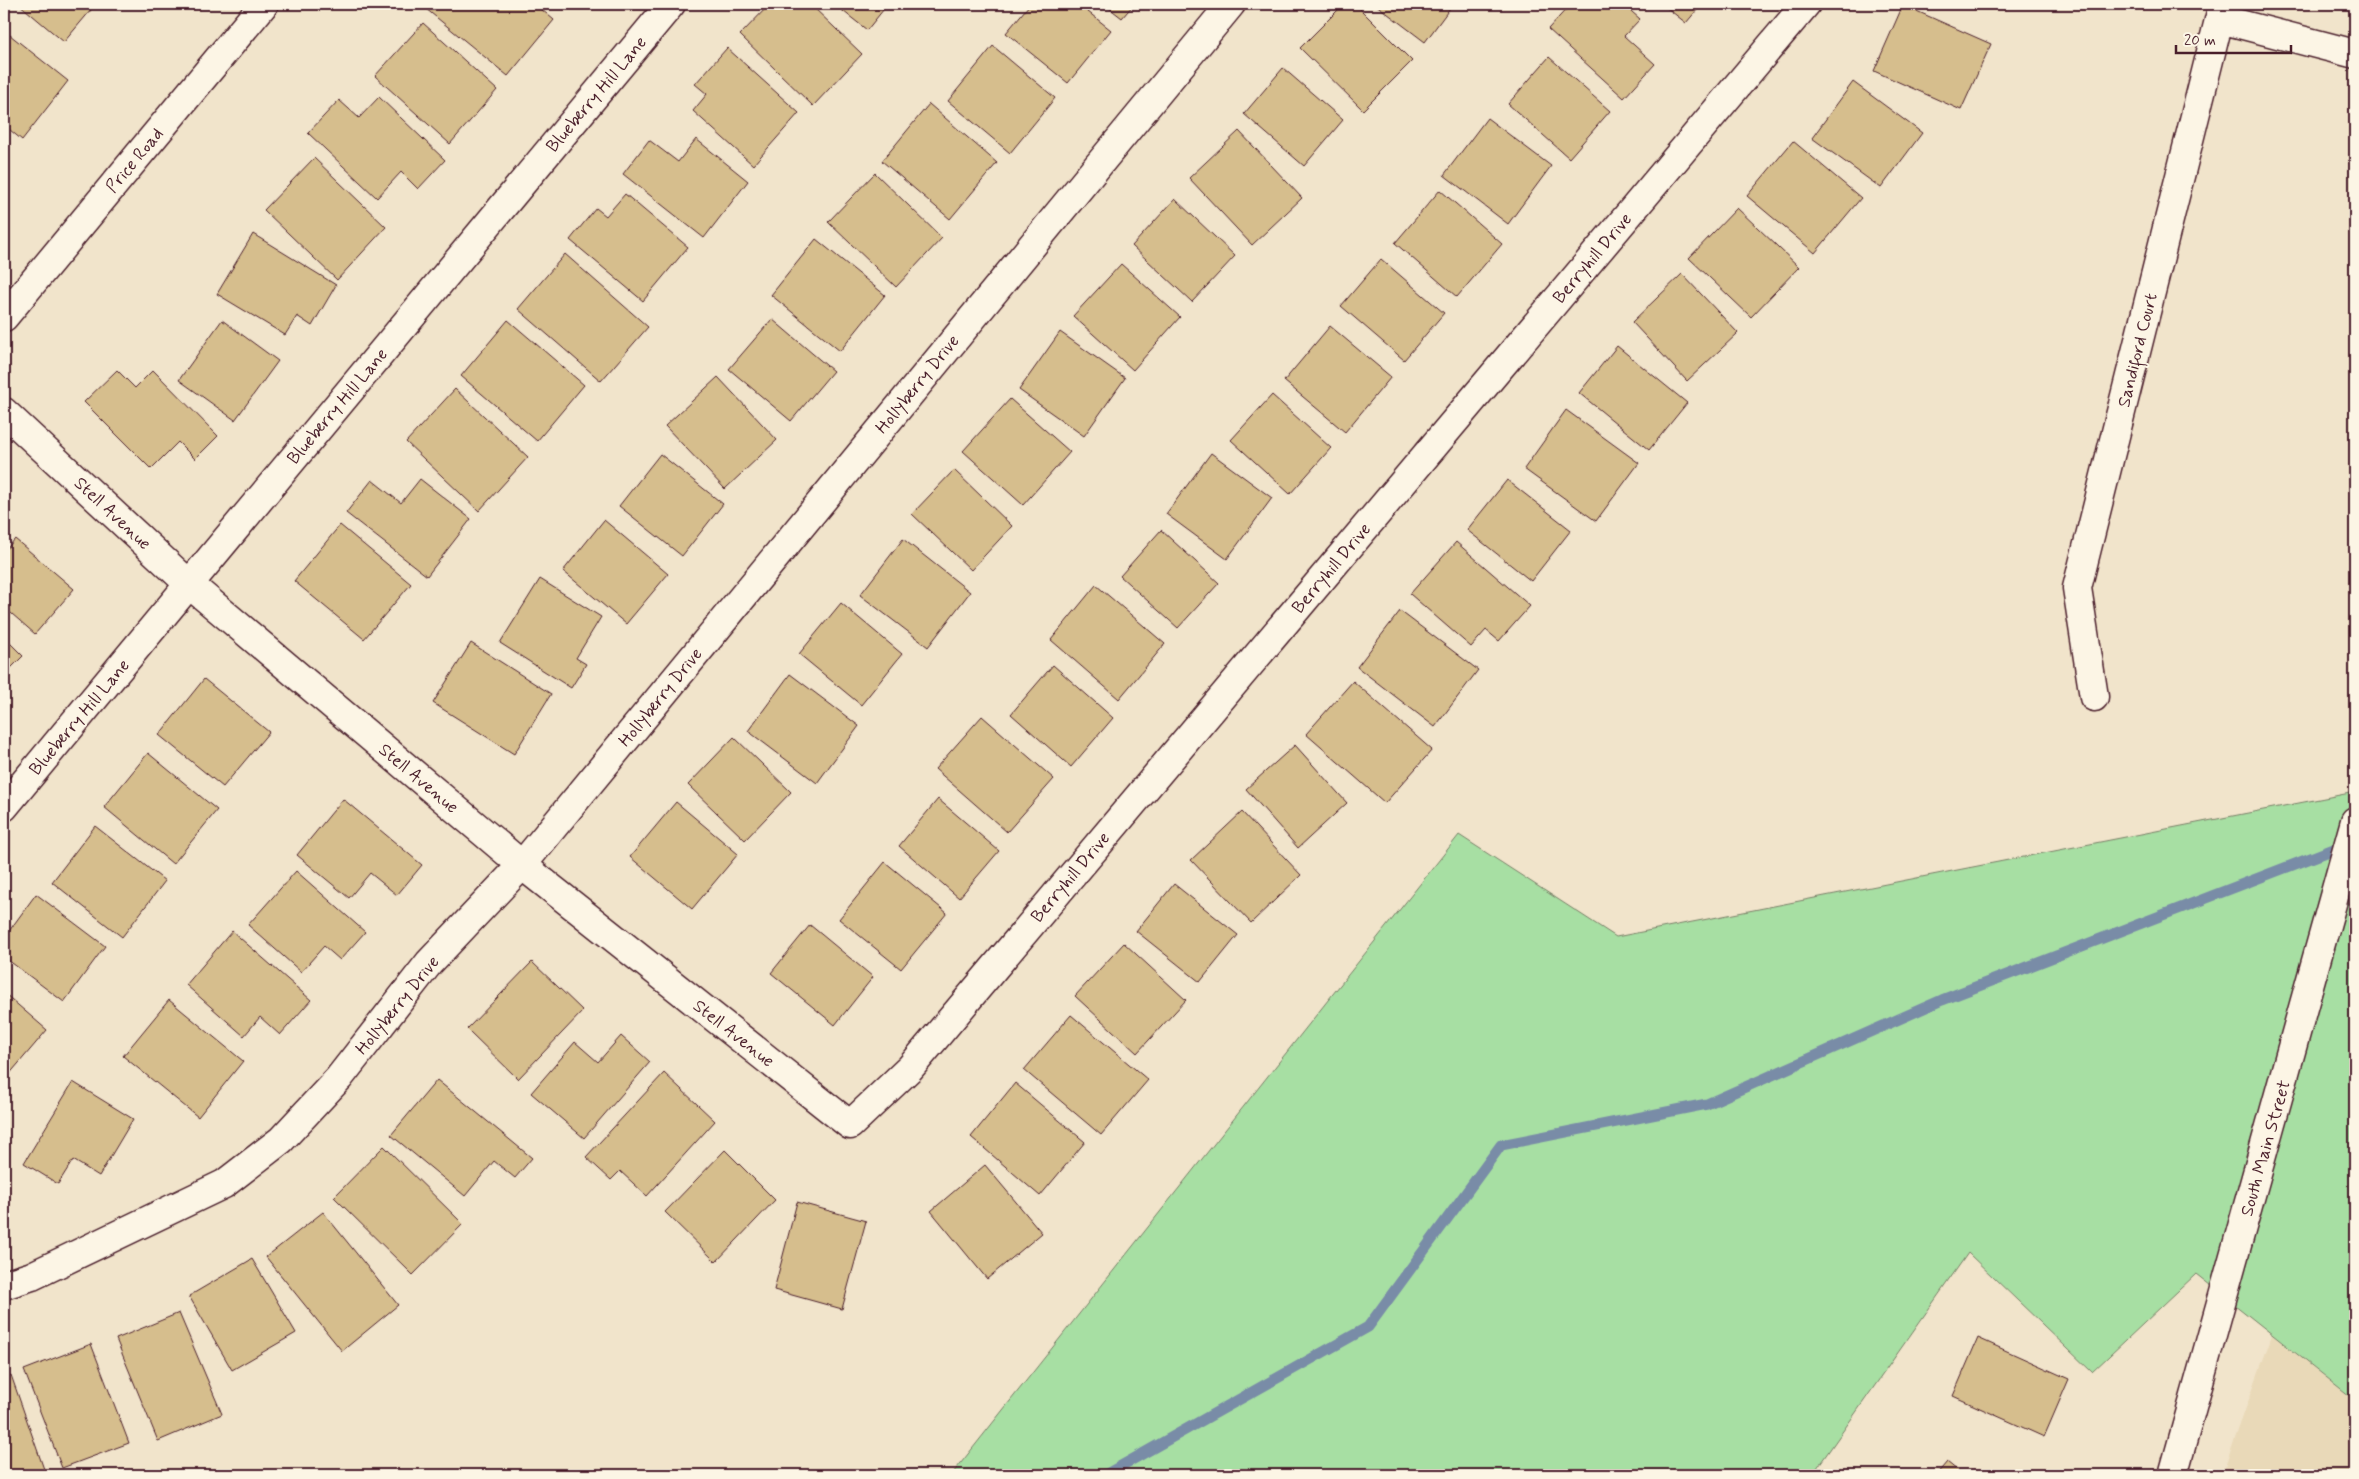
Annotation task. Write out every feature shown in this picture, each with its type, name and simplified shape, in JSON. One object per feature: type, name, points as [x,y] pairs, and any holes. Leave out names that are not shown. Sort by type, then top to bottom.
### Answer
[{"type":"street","name":"Price Road","points":[[4,317],[264,4]]},
{"type":"street","name":"Blueberry Hill Lane","points":[[4,807],[671,4]]},
{"type":"street","name":"Hollyberry Drive","points":[[4,1285],[32,1276],[224,1184],[281,1140],[339,1078],[429,963],[522,865],[1231,4]]},
{"type":"street","name":"Berryhill Drive","points":[[850,1126],[910,1068],[1806,4]]},
{"type":"street","points":[[2222,11],[2355,54]]},
{"type":"street","name":"Sandiford Court","points":[[2094,697],[2077,588],[2222,11]]},
{"type":"street","name":"Stell Avenue","points":[[4,412],[190,584],[522,865],[850,1126]]},
{"type":"street","name":"South Main Street","points":[[2173,1475],[2355,821]]},
{"type":"shaded area","points":[[2272,1335],[2355,1400],[2355,1475],[2222,1475]]},
{"type":"green space","points":[[2355,792],[2355,1400],[2196,1274],[2092,1372],[1968,1253],[1812,1475],[955,1475],[953,1473],[1459,835],[1616,937]]},
{"type":"building","points":[[19,4],[96,4],[64,42]]},
{"type":"building","points":[[420,4],[535,4],[554,20],[508,76]]},
{"type":"building","points":[[770,4],[810,4],[862,54],[813,106],[740,35]]},
{"type":"building","points":[[834,4],[888,4],[867,30]]},
{"type":"building","points":[[1030,4],[1078,4],[1111,30],[1068,83],[1006,33]]},
{"type":"building","points":[[1104,4],[1134,4],[1122,18]]},
{"type":"building","points":[[1344,4],[1355,4],[1412,61],[1363,110],[1300,48]]},
{"type":"building","points":[[1375,4],[1453,4],[1425,42]]},
{"type":"building","points":[[1571,4],[1623,4],[1640,19],[1624,36],[1655,64],[1624,98],[1548,29]]},
{"type":"building","points":[[1662,4],[1702,4],[1686,23]]},
{"type":"building","points":[[1903,5],[1991,44],[1961,110],[1874,71]]},
{"type":"building","points":[[423,23],[497,90],[450,144],[375,76]]},
{"type":"building","points":[[10,35],[68,81],[22,140],[4,125],[4,43]]},
{"type":"building","points":[[993,46],[1055,98],[1010,153],[948,101]]},
{"type":"building","points":[[727,48],[799,113],[753,165],[693,111],[707,94],[695,84]]},
{"type":"building","points":[[1549,57],[1610,111],[1569,158],[1508,104]]},
{"type":"building","points":[[1283,68],[1343,120],[1304,166],[1244,114]]},
{"type":"building","points":[[1853,82],[1922,133],[1881,188],[1812,138]]},
{"type":"building","points":[[379,97],[445,160],[418,189],[401,172],[377,198],[308,133],[339,100],[359,118]]},
{"type":"building","points":[[929,104],[997,163],[950,219],[882,161]]},
{"type":"building","points":[[1487,118],[1551,166],[1508,224],[1444,175]]},
{"type":"building","points":[[1239,131],[1302,198],[1252,245],[1189,178]]},
{"type":"building","points":[[696,139],[748,181],[704,238],[623,174],[649,140],[678,162]]},
{"type":"building","points":[[1793,141],[1861,198],[1815,253],[1747,196]]},
{"type":"building","points":[[314,158],[386,227],[337,280],[264,210]]},
{"type":"building","points":[[875,173],[942,238],[896,287],[828,222]]},
{"type":"building","points":[[1440,190],[1502,244],[1457,297],[1395,243]]},
{"type":"building","points":[[625,194],[688,247],[643,301],[570,240],[596,208],[606,216]]},
{"type":"building","points":[[1175,199],[1235,256],[1192,302],[1132,246]]},
{"type":"building","points":[[1737,208],[1799,267],[1751,317],[1689,258]]},
{"type":"building","points":[[253,234],[336,285],[312,326],[297,316],[285,335],[217,294]]},
{"type":"building","points":[[816,239],[885,295],[840,351],[771,295]]},
{"type":"building","points":[[565,254],[648,327],[601,381],[518,309]]},
{"type":"building","points":[[1381,259],[1444,313],[1404,360],[1341,306]]},
{"type":"building","points":[[1121,264],[1180,317],[1133,370],[1073,316]]},
{"type":"building","points":[[1682,274],[1738,333],[1687,381],[1632,322]]},
{"type":"building","points":[[772,319],[833,371],[791,421],[729,369]]},
{"type":"building","points":[[222,320],[278,361],[235,420],[179,380]]},
{"type":"building","points":[[508,320],[584,385],[537,441],[461,376]]},
{"type":"building","points":[[1330,326],[1391,377],[1345,432],[1284,381]]},
{"type":"building","points":[[1060,332],[1125,378],[1084,436],[1019,390]]},
{"type":"building","points":[[1617,346],[1687,403],[1649,450],[1579,393]]},
{"type":"building","points":[[117,370],[135,388],[153,370],[218,436],[195,459],[178,442],[151,469],[84,402]]},
{"type":"building","points":[[718,377],[777,440],[725,489],[665,426]]},
{"type":"building","points":[[455,389],[528,457],[479,511],[406,442]]},
{"type":"building","points":[[1272,395],[1331,448],[1290,494],[1231,440]]},
{"type":"building","points":[[1010,399],[1070,452],[1023,505],[963,451]]},
{"type":"building","points":[[1566,410],[1639,463],[1596,521],[1524,469]]},
{"type":"building","points":[[1211,453],[1272,498],[1227,559],[1166,514]]},
{"type":"building","points":[[660,454],[723,504],[682,556],[619,506]]},
{"type":"building","points":[[954,470],[1012,526],[971,570],[912,514]]},
{"type":"building","points":[[420,479],[471,519],[427,576],[346,513],[372,480],[401,503]]},
{"type":"building","points":[[1507,480],[1571,530],[1531,581],[1467,530]]},
{"type":"building","points":[[604,520],[668,574],[626,624],[563,571]]},
{"type":"building","points":[[340,525],[411,584],[364,639],[294,581]]},
{"type":"building","points":[[1161,530],[1219,583],[1178,628],[1120,576]]},
{"type":"building","points":[[15,539],[74,589],[35,634],[4,607],[4,552]]},
{"type":"building","points":[[903,539],[970,592],[928,647],[860,595]]},
{"type":"building","points":[[1456,542],[1530,606],[1499,641],[1486,630],[1471,647],[1410,594]]},
{"type":"building","points":[[540,579],[601,617],[576,658],[586,664],[571,688],[500,643]]},
{"type":"building","points":[[1096,585],[1165,644],[1119,699],[1051,640]]},
{"type":"building","points":[[841,603],[902,654],[861,705],[799,654]]},
{"type":"building","points":[[1400,611],[1478,670],[1435,727],[1357,667]]},
{"type":"building","points":[[4,637],[23,656],[4,675]]},
{"type":"building","points":[[471,643],[551,694],[514,754],[433,703]]},
{"type":"building","points":[[1053,665],[1113,718],[1071,767],[1011,714]]},
{"type":"building","points":[[790,674],[859,726],[817,783],[748,731]]},
{"type":"building","points":[[204,679],[269,732],[223,787],[159,735]]},
{"type":"building","points":[[1353,681],[1432,750],[1385,803],[1306,734]]},
{"type":"building","points":[[982,716],[1054,779],[1007,832],[935,769]]},
{"type":"building","points":[[734,737],[791,792],[745,840],[688,785]]},
{"type":"building","points":[[1295,745],[1347,803],[1298,848],[1246,789]]},
{"type":"building","points":[[148,753],[217,810],[173,864],[104,807]]},
{"type":"building","points":[[343,799],[422,865],[397,895],[370,873],[349,898],[297,855]]},
{"type":"building","points":[[938,799],[999,851],[959,898],[899,846]]},
{"type":"building","points":[[676,802],[738,854],[692,909],[630,857]]},
{"type":"building","points":[[1242,812],[1301,875],[1251,923],[1191,860]]},
{"type":"building","points":[[95,826],[165,881],[122,937],[52,882]]},
{"type":"building","points":[[885,862],[947,913],[901,969],[839,919]]},
{"type":"building","points":[[296,871],[365,932],[340,960],[324,946],[301,972],[248,925]]},
{"type":"building","points":[[1174,884],[1238,935],[1200,982],[1136,931]]},
{"type":"building","points":[[36,894],[105,946],[64,1002],[4,957],[4,938]]},
{"type":"building","points":[[810,925],[873,977],[835,1025],[771,973]]},
{"type":"building","points":[[232,931],[311,1000],[280,1035],[260,1017],[244,1036],[186,985]]},
{"type":"building","points":[[1124,943],[1186,1000],[1137,1053],[1075,996]]},
{"type":"building","points":[[532,962],[583,1011],[518,1079],[467,1029]]},
{"type":"building","points":[[4,993],[47,1030],[7,1077],[4,1074]]},
{"type":"building","points":[[169,1000],[243,1061],[198,1117],[123,1056]]},
{"type":"building","points":[[1071,1015],[1148,1080],[1101,1135],[1024,1070]]},
{"type":"building","points":[[621,1036],[650,1062],[584,1138],[531,1093],[575,1042],[598,1062]]},
{"type":"building","points":[[664,1073],[715,1121],[647,1196],[620,1171],[611,1180],[586,1157]]},
{"type":"building","points":[[437,1080],[532,1158],[515,1178],[494,1161],[465,1196],[391,1135]]},
{"type":"building","points":[[73,1082],[133,1119],[99,1176],[73,1160],[58,1184],[24,1163]]},
{"type":"building","points":[[1015,1083],[1085,1142],[1040,1196],[971,1137]]},
{"type":"building","points":[[384,1146],[463,1224],[413,1275],[334,1197]]},
{"type":"building","points":[[725,1150],[775,1200],[716,1262],[665,1212]]},
{"type":"building","points":[[985,1165],[1042,1233],[987,1279],[931,1211]]},
{"type":"building","points":[[797,1202],[866,1221],[842,1309],[774,1290]]},
{"type":"building","points":[[323,1212],[398,1305],[342,1351],[266,1257]]},
{"type":"building","points":[[252,1259],[296,1333],[232,1370],[189,1296]]},
{"type":"building","points":[[179,1313],[222,1414],[158,1441],[116,1339]]},
{"type":"building","points":[[1978,1338],[2069,1379],[2044,1437],[1953,1396]]},
{"type":"building","points":[[91,1344],[129,1443],[62,1468],[24,1370]]},
{"type":"building","points":[[11,1375],[46,1475],[4,1475],[4,1378]]},
{"type":"building","points":[[1947,1462],[1963,1475],[1936,1475]]},
{"type":"waterway","points":[[1105,1475],[1368,1327],[1501,1145],[1707,1104],[1942,1000],[2347,844]]}]
